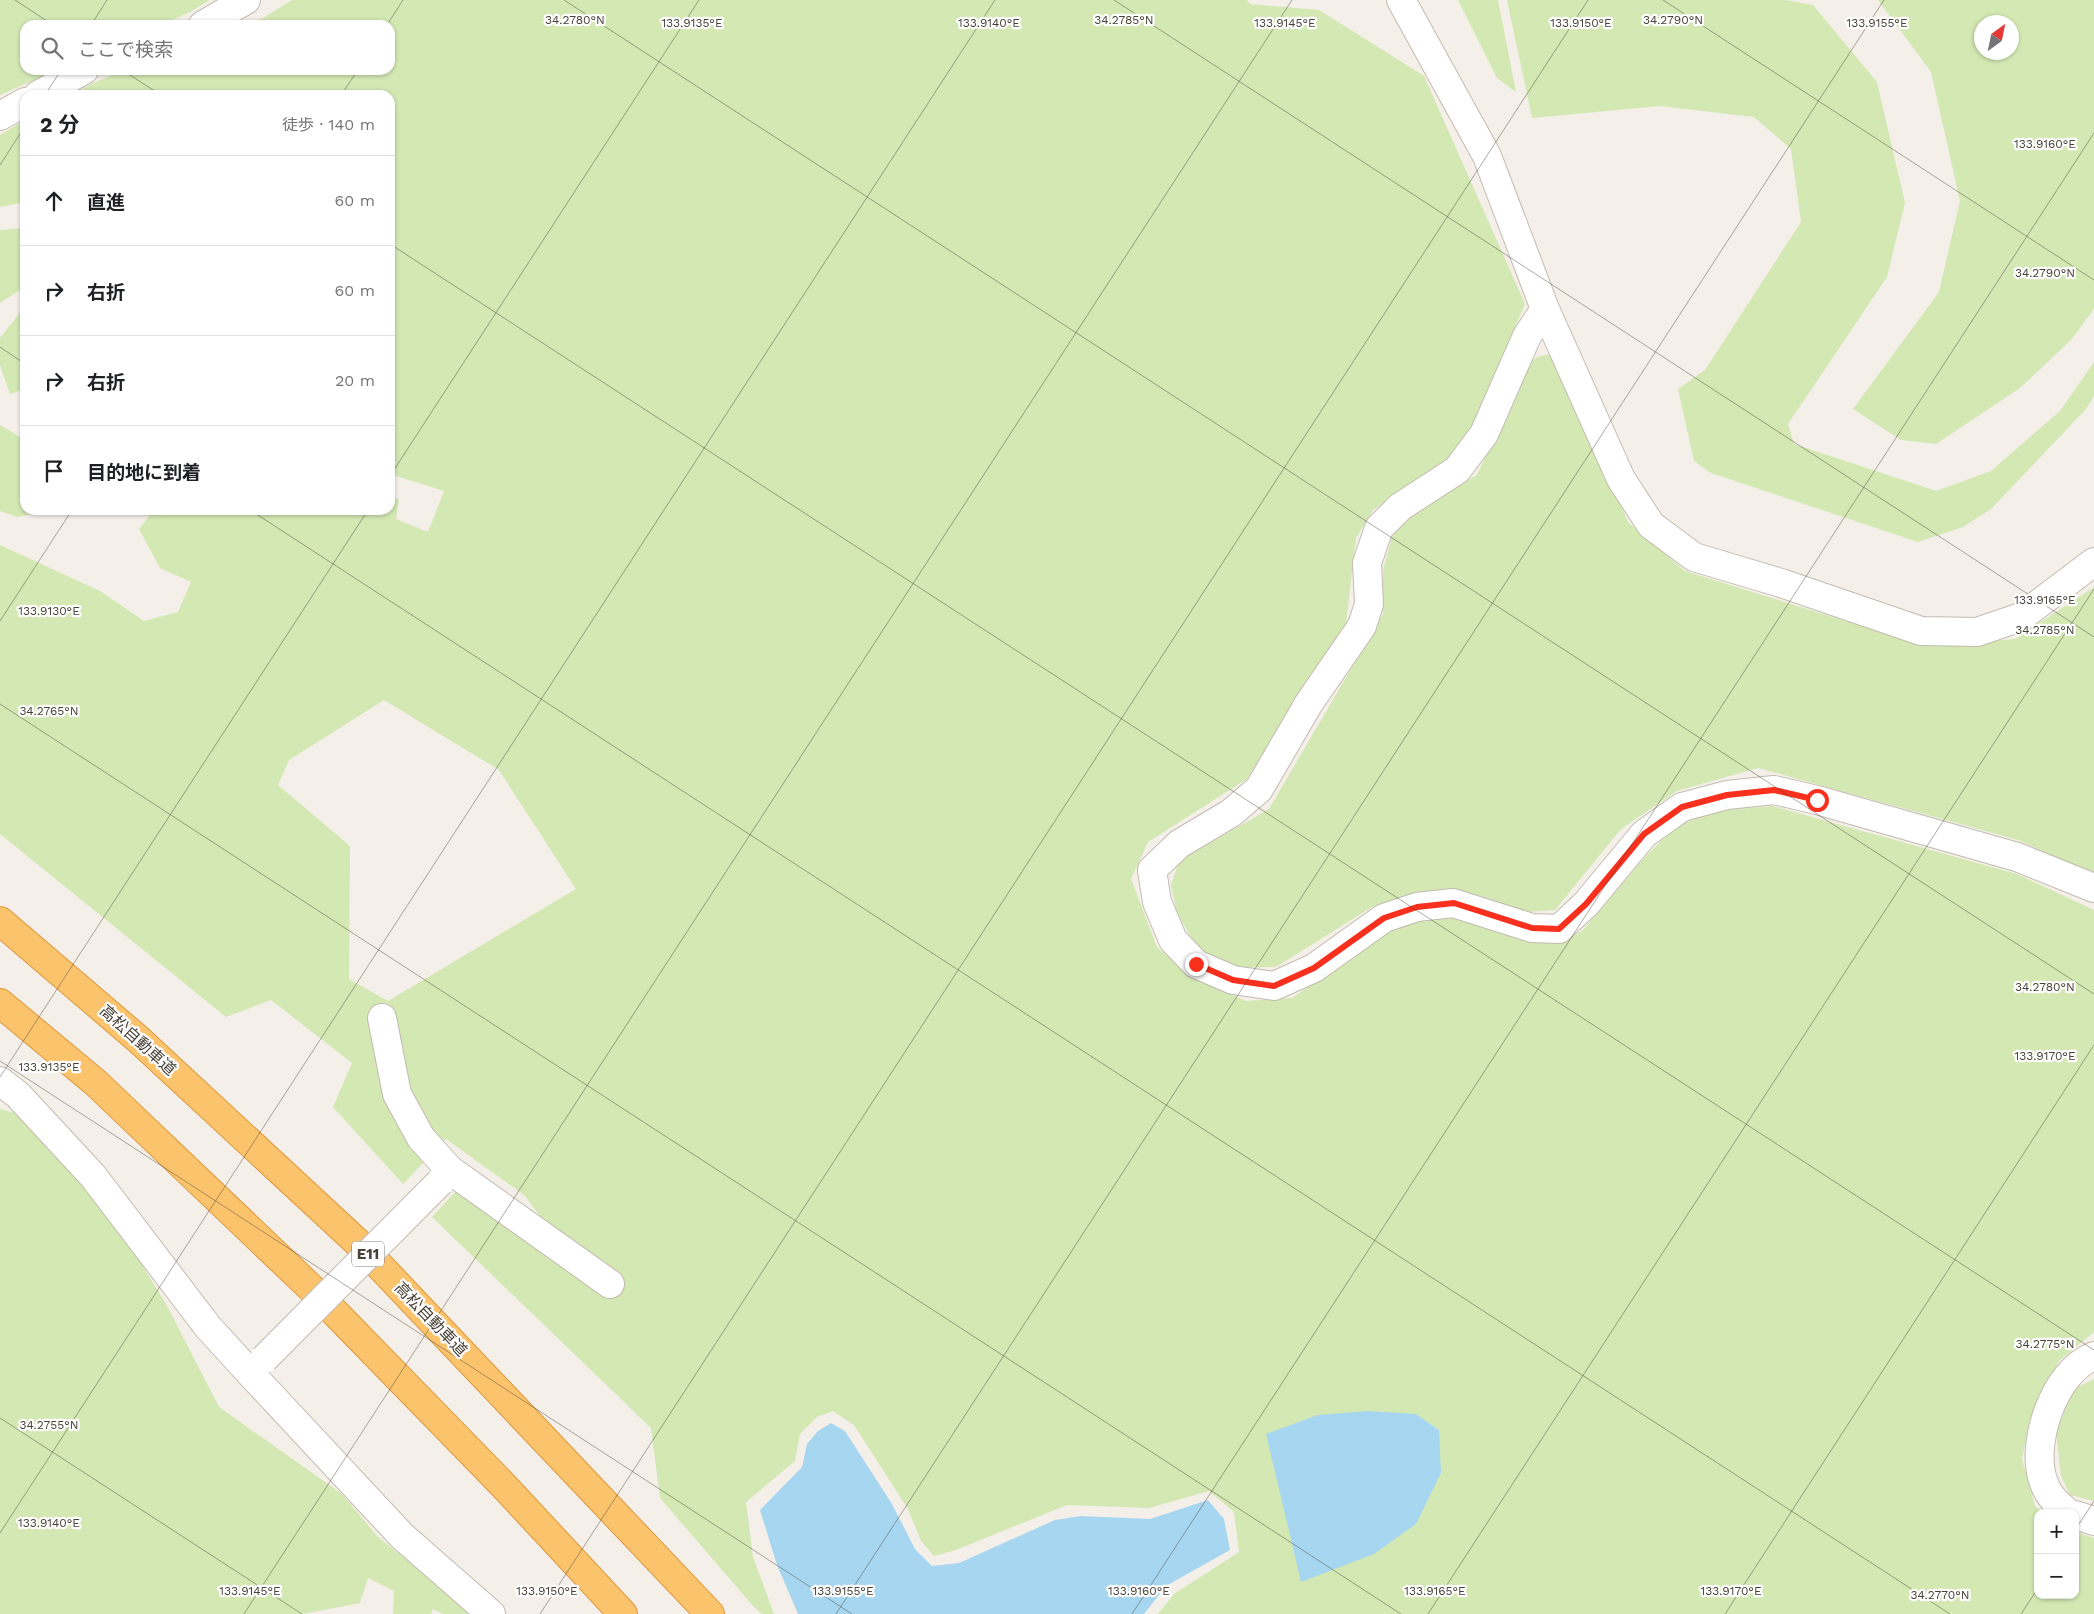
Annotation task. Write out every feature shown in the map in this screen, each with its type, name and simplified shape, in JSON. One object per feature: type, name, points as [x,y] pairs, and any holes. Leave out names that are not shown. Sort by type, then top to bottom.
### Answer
[{"type":"highway","name":"高松自動車道","points":[[0,921],[138,1039],[358,1242],[710,1614]]},
{"type":"highway","points":[[0,1003],[96,1083],[312,1289],[503,1485],[623,1614]]},
{"type":"street","points":[[212,20],[246,0]]},
{"type":"street","points":[[1401,0],[1488,156],[1545,309],[1621,479],[1651,525],[1694,557],[1781,583],[1921,630],[1977,632],[2021,617],[2094,562]]},
{"type":"street","points":[[47,90],[75,75]]},
{"type":"street","points":[[0,116],[20,105]]},
{"type":"street","points":[[1545,309],[1527,336],[1484,434],[1457,470],[1400,507],[1379,528],[1366,562],[1369,604],[1362,626],[1309,703],[1259,790],[1231,813],[1179,844],[1152,870],[1157,902],[1172,940],[1196,964],[1233,980],[1274,986],[1314,968],[1384,918],[1417,907],[1454,903],[1532,928],[1559,929],[1586,904],[1644,834],[1682,807],[1727,795],[1774,790],[1817,800],[2017,858],[2094,888]]},
{"type":"street","points":[[382,1018],[397,1094],[445,1176],[610,1284]]},
{"type":"street","points":[[0,1081],[18,1095],[93,1176],[208,1327],[257,1366],[402,1536],[490,1614]]},
{"type":"street","points":[[257,1366],[445,1176]]},
{"type":"street","points":[[2063,1509],[2053,1500],[2044,1483],[2039,1460],[2045,1416],[2060,1386],[2085,1359],[2094,1356]]},
{"type":"street","points":[[2079,1516],[2094,1521]]},
{"type":"green space","points":[[0,0],[210,0],[172,20],[20,20],[20,75],[46,75],[0,95]]},
{"type":"green space","points":[[292,0],[1247,0],[1250,4],[1319,10],[1424,76],[1525,304],[1473,426],[1451,459],[1373,510],[1356,538],[1346,624],[1247,779],[1148,842],[1131,879],[1157,947],[1190,976],[1246,1001],[1292,998],[1389,932],[1417,921],[1454,918],[1526,941],[1562,942],[1582,931],[1644,858],[1676,826],[1716,811],[1773,806],[2017,874],[2094,910],[2094,1332],[2059,1361],[2030,1419],[2022,1459],[2035,1506],[2039,1509],[2034,1509],[2034,1599],[2079,1599],[2079,1533],[2094,1538],[2094,1614],[1158,1614],[1174,1594],[1239,1552],[1234,1512],[1209,1491],[1149,1508],[1067,1505],[956,1550],[934,1556],[921,1541],[908,1509],[854,1425],[833,1411],[817,1417],[800,1434],[795,1461],[746,1502],[753,1557],[774,1614],[762,1614],[754,1607],[660,1498],[651,1428],[432,1217],[457,1190],[525,1238],[540,1216],[524,1195],[446,1139],[403,1184],[333,1107],[352,1063],[271,1000],[226,1017],[0,834],[0,545],[100,591],[144,621],[178,612],[191,582],[160,568],[139,529],[150,515],[395,515],[395,497],[399,500],[396,519],[428,532],[444,491],[395,476],[395,90],[80,90],[113,75],[395,75],[395,20],[257,20]],"holes":[[[384,700],[499,770],[576,889],[388,1001],[349,979],[350,846],[278,785],[289,760]]]},
{"type":"green space","points":[[1458,0],[1498,0],[1516,92],[1497,78]]},
{"type":"green space","points":[[1507,0],[1786,0],[1813,5],[1877,82],[1905,203],[1887,277],[1788,424],[1794,444],[1936,491],[1991,471],[2060,411],[2094,362],[2094,396],[2086,409],[1991,509],[1963,527],[1918,542],[1711,473],[1694,461],[1678,389],[1705,370],[1801,222],[1791,149],[1754,117],[1660,106],[1532,118]]},
{"type":"green space","points":[[1878,0],[2094,0],[2094,309],[2071,340],[2020,388],[1936,444],[1901,440],[1853,409],[1939,292],[1960,201],[1931,72]]},
{"type":"green space","points":[[20,123],[20,203],[0,207],[0,135]]},
{"type":"green space","points":[[20,228],[20,290],[0,303],[0,230]]},
{"type":"green space","points":[[20,312],[20,391],[10,394],[0,365],[0,338]]},
{"type":"green space","points":[[1552,354],[1568,378],[1628,522],[1685,571],[1926,646],[2015,639],[2094,587],[2094,874],[2018,840],[1758,768],[1677,791],[1621,829],[1555,910],[1528,912],[1482,896],[1431,890],[1372,907],[1276,967],[1232,968],[1198,949],[1177,913],[1171,885],[1179,861],[1269,809],[1383,614],[1383,570],[1393,534],[1423,505],[1477,475],[1526,366],[1537,357]]},
{"type":"green space","points":[[0,425],[20,437],[20,515],[27,515],[18,517],[0,511]]},
{"type":"green space","points":[[0,1109],[23,1115],[110,1214],[165,1302],[219,1407],[342,1494],[377,1536],[474,1614],[443,1614],[433,1609],[431,1614],[393,1614],[394,1591],[368,1578],[360,1603],[303,1614],[0,1614]]},
{"type":"green space","points":[[2094,1379],[2094,1501],[2070,1495],[2061,1476],[2056,1431],[2074,1389]]},
{"type":"water","points":[[1368,1411],[1416,1414],[1439,1430],[1441,1473],[1416,1524],[1374,1554],[1301,1582],[1266,1434],[1318,1415]]},
{"type":"water","points":[[831,1423],[845,1431],[892,1504],[915,1549],[932,1566],[959,1563],[1055,1520],[1081,1516],[1150,1519],[1208,1500],[1224,1519],[1230,1550],[1166,1586],[1144,1614],[798,1614],[777,1565],[760,1510],[802,1467],[807,1444],[818,1431]]},
{"type":"route","points":[[1196,964],[1233,980],[1274,986],[1314,968],[1384,918],[1417,907],[1454,903],[1532,928],[1559,929],[1586,904],[1644,834],[1682,807],[1727,795],[1774,790],[1817,800]]}]
